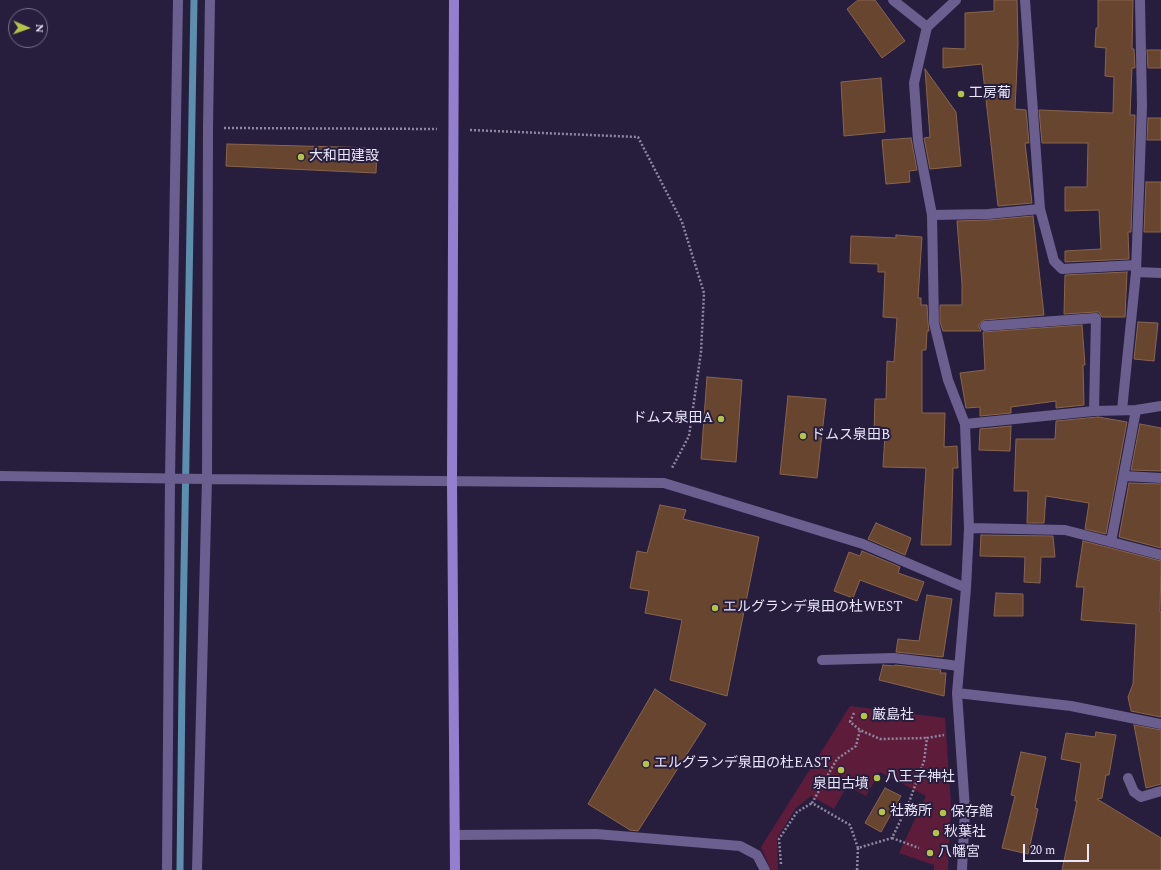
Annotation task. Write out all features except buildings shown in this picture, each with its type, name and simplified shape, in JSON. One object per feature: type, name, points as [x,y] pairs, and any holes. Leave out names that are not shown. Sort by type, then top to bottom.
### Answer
[{"type":"street","points":[[167,870],[170,478],[178,0]]},
{"type":"street","points":[[197,870],[207,480],[210,0]]},
{"type":"street","points":[[454,0],[452,481],[455,870]]},
{"type":"street","points":[[893,0],[927,27]]},
{"type":"street","points":[[956,0],[927,27],[914,83],[918,141],[932,215],[934,322],[948,380],[965,424],[969,528],[966,588],[957,693],[965,809],[962,870]]},
{"type":"street","points":[[1025,0],[1040,209],[1054,261],[1062,269],[1136,269],[1161,273]]},
{"type":"street","points":[[1122,410],[1136,269],[1142,106],[1140,0]]},
{"type":"street","points":[[932,215],[988,214],[1040,209]]},
{"type":"street","points":[[985,326],[1096,318],[1094,411]]},
{"type":"street","points":[[965,424],[1094,411],[1136,410],[1161,406]]},
{"type":"street","points":[[1111,542],[1136,410]]},
{"type":"street","points":[[0,476],[170,478],[207,480],[664,483],[863,544],[966,588]]},
{"type":"street","points":[[1124,476],[1161,478]]},
{"type":"street","points":[[969,528],[1065,530],[1161,555]]},
{"type":"street","points":[[822,660],[894,658],[959,666]]},
{"type":"street","points":[[957,693],[1071,706],[1161,724]]},
{"type":"street","points":[[1128,778],[1134,792],[1141,797],[1161,791]]},
{"type":"street","points":[[455,835],[596,834],[740,846],[757,855],[765,870]]},
{"type":"path","points":[[208,128],[454,130],[638,137],[682,222],[704,293],[702,352],[689,436],[664,483]]},
{"type":"path","points":[[854,713],[850,722],[860,730],[880,738],[927,738],[960,732]]},
{"type":"path","points":[[781,870],[779,839],[797,812],[812,803],[837,759],[856,746],[860,730]]},
{"type":"path","points":[[892,838],[908,805],[924,761],[927,738]]},
{"type":"path","points":[[812,803],[850,825],[858,848],[857,870]]},
{"type":"path","points":[[908,805],[929,813]]},
{"type":"path","points":[[858,848],[892,838],[919,848]]},
{"type":"shaded area","points":[[850,706],[945,718],[951,805],[948,870],[934,870],[934,865],[899,853],[926,796],[880,772],[866,796],[847,786],[834,809],[811,796],[796,808],[777,838],[778,870],[771,870],[761,847]]},
{"type":"waterway","points":[[180,870],[194,0]]},
{"type":"place","name":"工房葡","points":[[961,94]]},
{"type":"place","name":"大和田建設","points":[[301,157]]},
{"type":"place","name":"ドムス泉田A","points":[[721,419]]},
{"type":"place","name":"ドムス泉田B","points":[[803,436]]},
{"type":"place","name":"エルグランデ泉田の杜WEST","points":[[715,608]]},
{"type":"place","name":"厳島社","points":[[864,716]]},
{"type":"place","name":"エルグランデ泉田の杜EAST","points":[[646,764]]},
{"type":"place","name":"泉田古墳","points":[[841,770]]},
{"type":"place","name":"八王子神社","points":[[877,778]]},
{"type":"place","name":"社務所","points":[[882,812]]},
{"type":"place","name":"保存館","points":[[943,813]]},
{"type":"place","name":"秋葉社","points":[[936,833]]},
{"type":"place","name":"八幡宮","points":[[930,853]]}]
